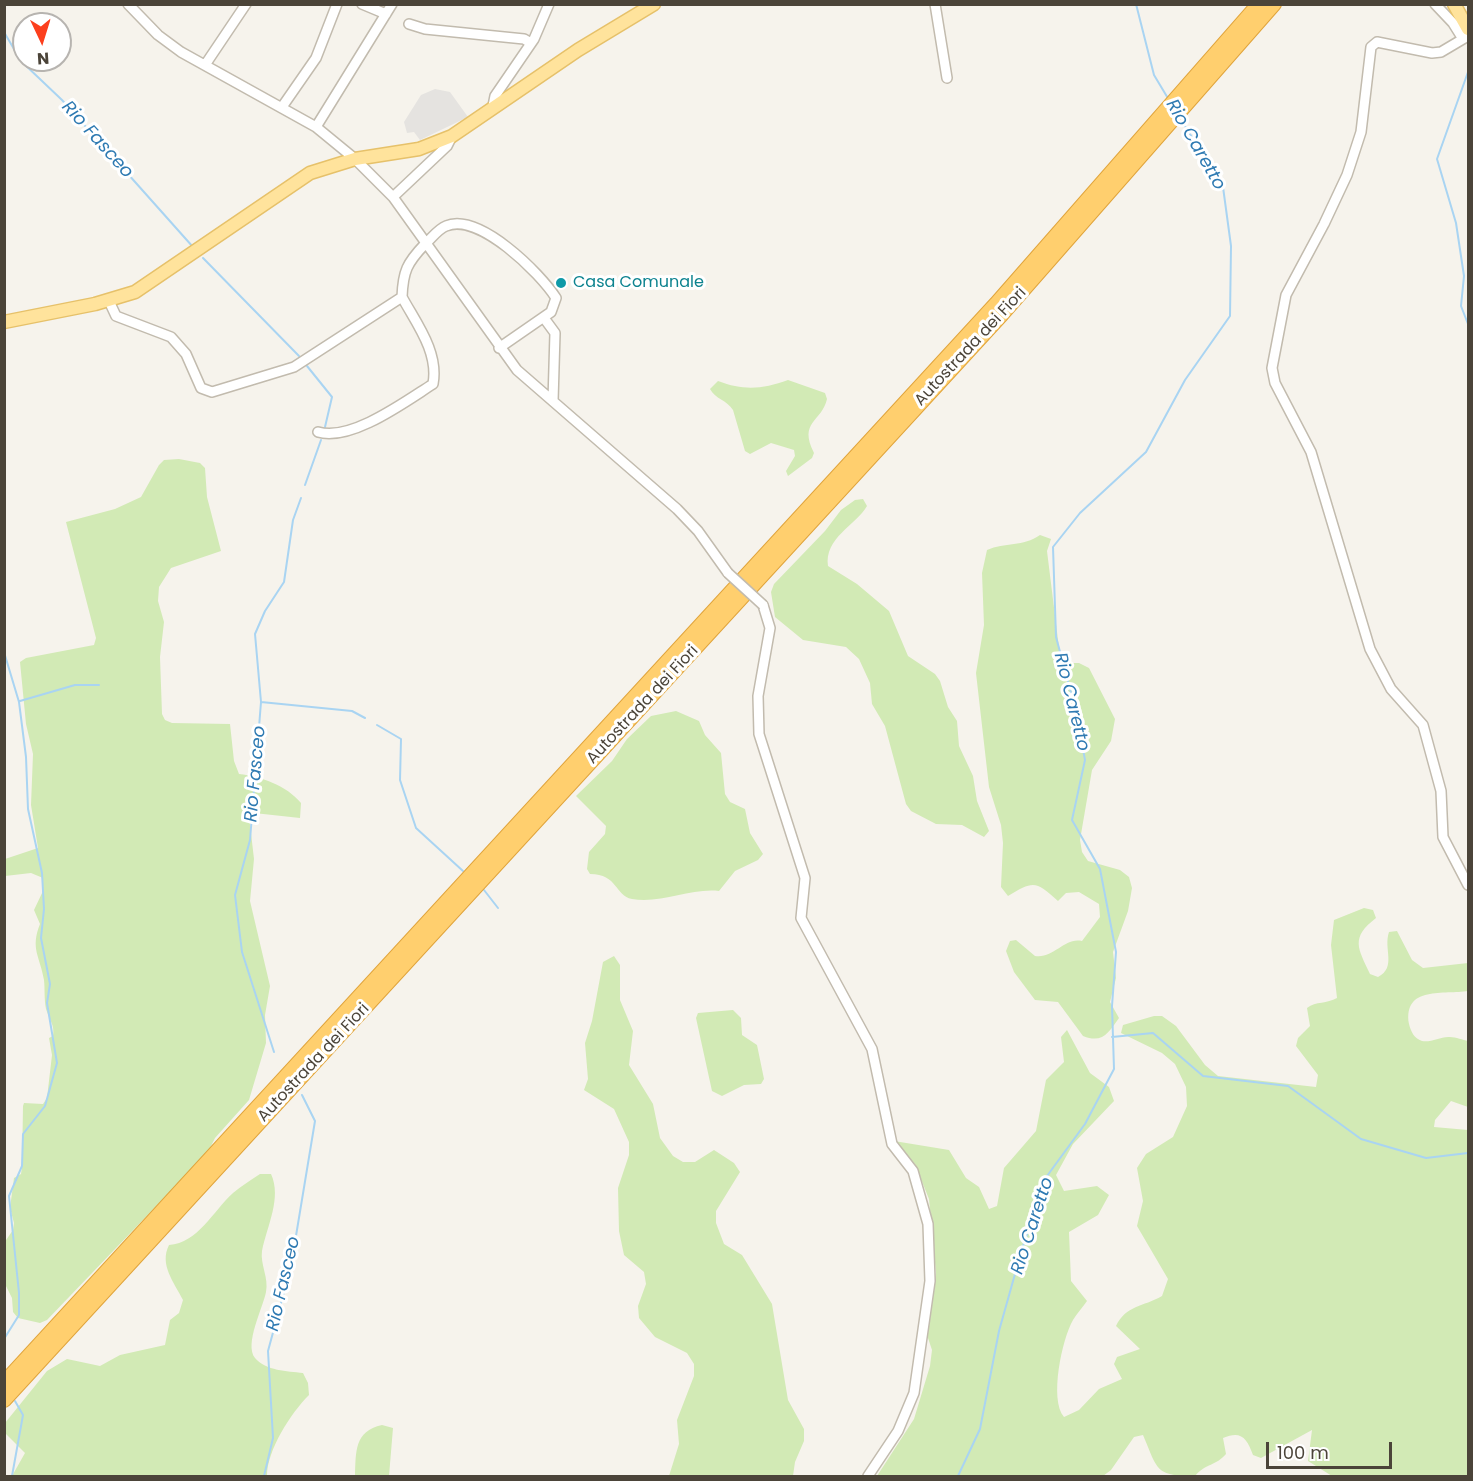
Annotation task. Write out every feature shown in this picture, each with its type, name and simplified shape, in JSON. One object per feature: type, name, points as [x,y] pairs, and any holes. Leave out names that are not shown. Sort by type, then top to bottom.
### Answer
[{"type":"highway","name":"Autostrada dei Fiori","points":[[4,1383],[996,304],[1259,4]]},
{"type":"highway","name":"Autostrada dei Fiori","points":[[4,1400],[1002,314],[1274,4]]},
{"type":"main road","points":[[4,322],[109,301],[135,292],[162,276],[310,173],[356,159],[419,149],[452,136],[493,106],[654,4]]},
{"type":"main road","points":[[1454,4],[1467,35]]},
{"type":"street","points":[[128,4],[158,35],[205,65],[316,128],[356,159],[393,197],[499,348],[517,370],[677,509],[698,531],[728,573],[763,606],[770,628],[758,696],[759,734],[805,878],[801,918],[872,1049],[892,1144],[913,1171],[928,1224],[930,1281],[914,1393],[898,1431],[868,1476]]},
{"type":"street","points":[[205,65],[246,4]]},
{"type":"street","points":[[282,107],[316,58],[338,4]]},
{"type":"street","points":[[362,4],[386,14]]},
{"type":"street","points":[[316,128],[392,4]]},
{"type":"street","points":[[493,106],[495,96],[531,43],[549,4]]},
{"type":"street","points":[[935,4],[947,78]]},
{"type":"street","points":[[1435,4],[1467,35],[1441,52],[1432,53],[1377,42],[1371,47],[1361,132],[1347,175],[1286,296],[1272,368],[1275,383],[1311,452],[1370,649],[1391,689],[1423,725],[1441,791],[1443,837],[1468,885]]},
{"type":"street","points":[[409,24],[424,29],[524,39],[531,43]]},
{"type":"street","points":[[393,197],[447,146],[452,136]]},
{"type":"street","points":[[318,432],[332,435],[371,422],[433,384],[435,374],[426,339],[402,297],[403,273],[426,243],[446,225],[461,225],[482,230],[513,252],[547,284],[556,298],[551,312],[499,348]]},
{"type":"street","points":[[109,301],[116,316],[171,337],[186,354],[201,388],[212,392],[294,367],[402,297]]},
{"type":"street","points":[[544,318],[555,333],[553,401]]},
{"type":"green space","points":[[788,380],[825,393],[827,399],[821,413],[810,428],[810,442],[814,453],[812,458],[788,476],[786,471],[795,456],[794,450],[771,443],[750,454],[745,451],[733,410],[710,389],[718,381],[753,388]]},
{"type":"green space","points":[[179,459],[200,463],[205,468],[207,497],[221,551],[171,568],[159,587],[158,601],[164,622],[160,657],[162,714],[165,720],[172,723],[230,724],[234,761],[239,774],[273,783],[288,791],[301,803],[300,818],[254,813],[249,816],[254,859],[250,901],[270,986],[265,1015],[266,1043],[249,1100],[215,1138],[208,1152],[47,1320],[40,1323],[18,1318],[13,1312],[12,1298],[5,1284],[4,1243],[13,1230],[14,1223],[10,1208],[14,1178],[21,1174],[22,1167],[23,1106],[24,1103],[43,1104],[47,1098],[52,1055],[49,1038],[53,1036],[46,1009],[44,980],[36,946],[40,924],[34,910],[43,891],[43,878],[31,873],[5,876],[5,859],[38,848],[31,805],[33,754],[26,724],[20,662],[26,658],[94,645],[96,638],[66,522],[115,509],[141,497],[164,460]]},
{"type":"green space","points":[[863,499],[867,506],[831,547],[828,566],[857,584],[889,611],[908,656],[935,674],[940,681],[948,707],[957,721],[959,746],[973,776],[977,801],[989,831],[984,837],[962,825],[936,824],[911,811],[906,804],[885,726],[872,704],[870,683],[859,659],[846,647],[803,640],[775,617],[771,592],[774,584],[825,531],[841,510],[855,500]]},
{"type":"green space","points":[[1040,535],[1051,539],[1047,551],[1060,656],[1067,663],[1079,663],[1089,668],[1115,719],[1111,741],[1092,770],[1080,840],[1082,852],[1088,861],[1120,870],[1129,877],[1132,888],[1128,911],[1113,952],[1116,978],[1110,1002],[1119,1018],[1105,1035],[1096,1039],[1083,1036],[1058,1002],[1035,1000],[1014,972],[1006,951],[1010,941],[1016,940],[1035,956],[1048,954],[1070,942],[1082,941],[1100,917],[1099,904],[1079,892],[1066,893],[1058,901],[1039,886],[1029,885],[1008,896],[1001,887],[1003,843],[1001,825],[989,787],[976,673],[984,625],[982,573],[987,550],[1021,543]]},
{"type":"green space","points":[[676,711],[699,721],[705,735],[721,753],[725,794],[730,802],[745,809],[750,833],[763,854],[758,860],[735,871],[719,891],[654,899],[632,899],[622,894],[606,877],[590,874],[587,869],[589,852],[605,834],[606,826],[576,796],[612,761],[627,739],[651,716]]},
{"type":"green space","points":[[1364,908],[1373,910],[1376,918],[1362,932],[1359,944],[1370,974],[1378,977],[1384,973],[1388,963],[1389,932],[1397,931],[1412,960],[1423,968],[1468,963],[1468,991],[1428,994],[1419,997],[1412,1003],[1409,1024],[1415,1036],[1422,1041],[1450,1037],[1468,1041],[1468,1107],[1451,1101],[1435,1120],[1434,1127],[1468,1130],[1468,1476],[1332,1476],[1308,1461],[1312,1430],[1261,1458],[1253,1455],[1246,1440],[1239,1435],[1223,1438],[1226,1454],[1195,1476],[1172,1475],[1160,1469],[1143,1435],[1134,1437],[1111,1470],[1103,1476],[877,1476],[914,1419],[930,1366],[932,1350],[927,1335],[936,1273],[929,1199],[915,1164],[894,1141],[949,1150],[966,1178],[979,1187],[989,1209],[997,1206],[1004,1168],[1036,1131],[1046,1080],[1064,1062],[1061,1037],[1067,1030],[1090,1073],[1109,1087],[1114,1101],[1073,1144],[1056,1175],[1064,1191],[1097,1186],[1109,1195],[1098,1215],[1069,1232],[1071,1281],[1087,1301],[1069,1329],[1061,1355],[1057,1384],[1060,1409],[1064,1417],[1079,1410],[1099,1389],[1122,1379],[1114,1364],[1117,1357],[1140,1349],[1116,1326],[1130,1310],[1162,1296],[1168,1279],[1137,1226],[1143,1201],[1137,1168],[1146,1154],[1173,1137],[1187,1106],[1186,1087],[1175,1064],[1162,1053],[1121,1033],[1123,1025],[1162,1016],[1176,1026],[1205,1065],[1218,1076],[1316,1087],[1318,1075],[1296,1046],[1298,1038],[1310,1026],[1307,1008],[1337,998],[1331,945],[1334,920]]},
{"type":"green space","points":[[614,956],[620,965],[620,1000],[633,1031],[629,1065],[653,1104],[660,1138],[673,1156],[683,1162],[695,1162],[714,1150],[734,1163],[740,1172],[716,1211],[716,1223],[724,1244],[742,1255],[772,1304],[788,1400],[804,1429],[804,1441],[795,1462],[793,1476],[669,1476],[679,1444],[677,1420],[694,1376],[694,1364],[687,1353],[655,1337],[639,1318],[638,1306],[646,1284],[644,1272],[624,1255],[619,1231],[618,1188],[629,1155],[629,1142],[614,1109],[584,1090],[588,1079],[585,1043],[592,1021],[603,962]]},
{"type":"green space","points":[[733,1010],[741,1018],[742,1035],[757,1045],[764,1079],[761,1084],[744,1085],[722,1096],[712,1091],[696,1018],[698,1013]]},
{"type":"green space","points":[[260,1174],[271,1174],[275,1193],[262,1251],[266,1292],[255,1326],[252,1352],[255,1358],[265,1366],[303,1373],[308,1383],[309,1395],[281,1432],[271,1455],[267,1476],[12,1476],[25,1453],[5,1433],[5,1423],[47,1371],[67,1359],[100,1366],[120,1355],[165,1345],[170,1320],[179,1313],[183,1300],[167,1266],[166,1252],[169,1245],[188,1239],[197,1232],[233,1193]]},
{"type":"green space","points":[[382,1425],[393,1428],[389,1476],[355,1476],[358,1444],[361,1437],[373,1428]]},
{"type":"shaded area","points":[[435,89],[450,92],[468,117],[420,140],[414,132],[407,133],[404,122],[421,95]]},
{"type":"waterway","name":"Rio Caretto","points":[[1136,4],[1154,75],[1169,100]]},
{"type":"waterway","name":"Rio Fasceo","points":[[4,32],[21,61],[62,100],[193,247]]},
{"type":"waterway","points":[[1468,72],[1437,159],[1456,223],[1464,276],[1461,306],[1468,324]]},
{"type":"waterway","name":"Rio Caretto","points":[[958,1476],[980,1429],[999,1331],[1022,1249],[1047,1176],[1085,1124],[1114,1069],[1112,1006],[1116,952],[1100,869],[1072,820],[1085,760],[1076,711],[1056,637],[1053,547],[1080,513],[1146,452],[1185,380],[1230,316],[1231,246],[1223,187],[1180,118]]},
{"type":"waterway","name":"Rio Fasceo","points":[[203,258],[299,356]]},
{"type":"waterway","name":"Rio Fasceo","points":[[307,366],[332,397],[325,427]]},
{"type":"waterway","name":"Rio Fasceo","points":[[305,485],[321,440]]},
{"type":"waterway","name":"Rio Fasceo","points":[[274,1052],[242,952],[235,895],[250,840],[261,702],[255,634],[265,611],[284,582],[293,520],[301,498]]},
{"type":"waterway","points":[[4,652],[19,702],[26,757],[28,809],[42,873],[44,909],[41,938],[50,984],[47,1003],[57,1063],[45,1106],[23,1134],[22,1166],[9,1196],[19,1293],[19,1315],[4,1339]]},
{"type":"waterway","points":[[20,701],[75,685],[99,685]]},
{"type":"waterway","points":[[261,702],[352,711],[365,718]]},
{"type":"waterway","points":[[377,725],[401,739],[400,780],[416,828],[463,871]]},
{"type":"waterway","points":[[484,890],[498,908]]},
{"type":"waterway","points":[[1112,1037],[1153,1033],[1203,1076],[1288,1086],[1361,1139],[1426,1158],[1468,1153]]},
{"type":"waterway","name":"Rio Fasceo","points":[[264,1476],[273,1438],[268,1351],[291,1266],[315,1121],[302,1095]]},
{"type":"waterway","points":[[12,1476],[23,1415],[15,1401]]},
{"type":"place","name":"Casa Comunale","points":[[561,283]]}]
